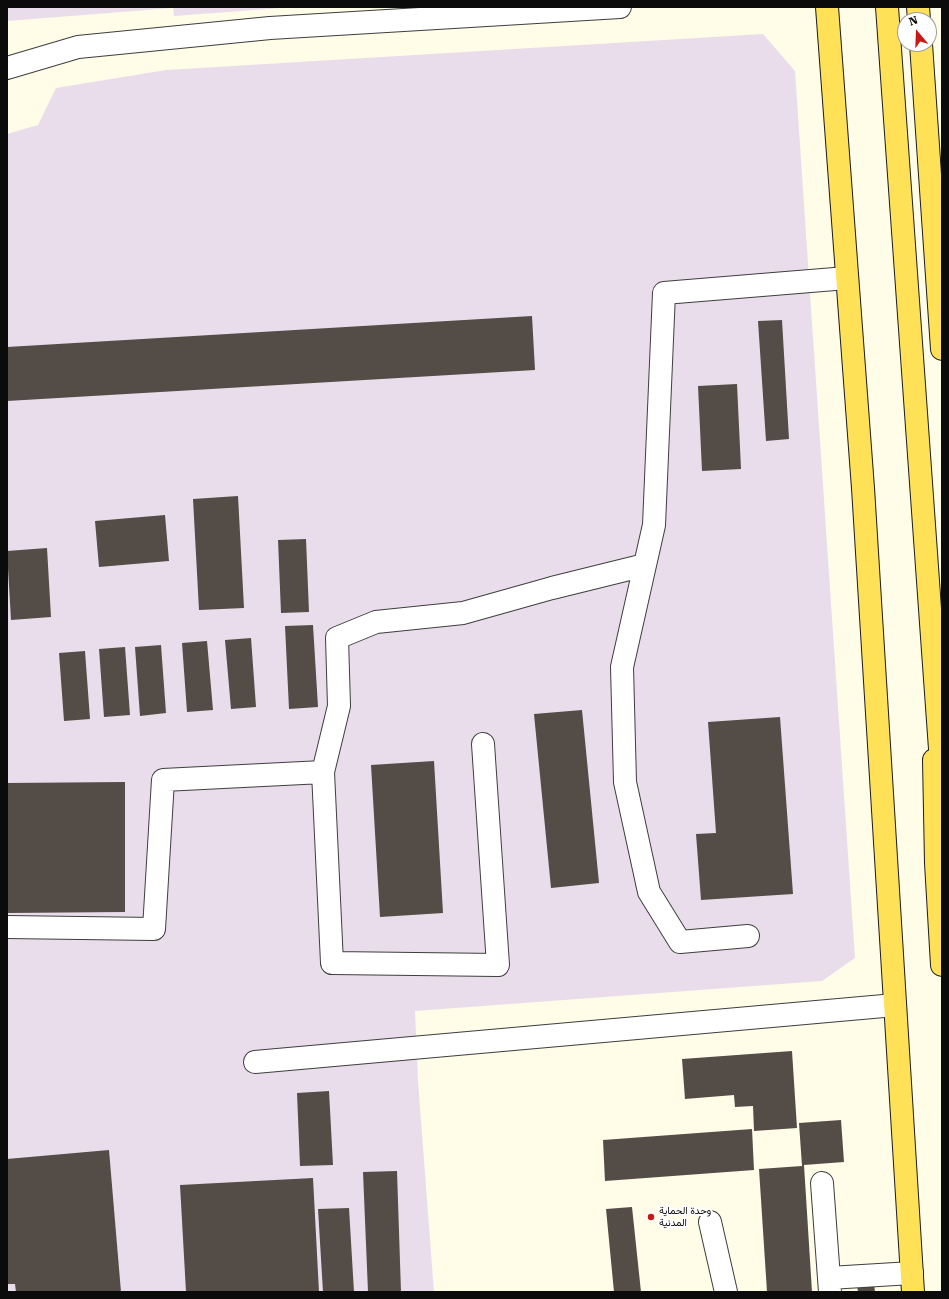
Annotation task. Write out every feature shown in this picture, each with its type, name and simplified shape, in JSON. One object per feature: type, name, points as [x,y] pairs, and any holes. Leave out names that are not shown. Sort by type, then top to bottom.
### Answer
[{"type":"main road","points":[[827,7],[863,488],[913,1283]]},
{"type":"main road","points":[[887,7],[942,777]]},
{"type":"main road","points":[[922,52],[942,349]]},
{"type":"main road","points":[[932,647],[936,863],[942,965]]},
{"type":"street","points":[[7,68],[78,47],[270,28],[620,7]]},
{"type":"street","points":[[748,936],[680,942],[649,892],[625,782],[622,667],[654,525],[664,293],[847,278]]},
{"type":"street","points":[[483,744],[498,965],[332,963],[322,772],[339,706],[337,638],[376,622],[463,613],[552,588],[645,565]]},
{"type":"street","points":[[7,927],[154,929],[163,780],[322,772]]},
{"type":"street","points":[[255,1062],[895,1005]]},
{"type":"street","points":[[822,1183],[830,1285],[913,1283]]},
{"type":"street","points":[[710,1222],[726,1292]]},
{"type":"shaded area","points":[[7,7],[295,7],[174,16],[173,8],[7,21]]},
{"type":"shaded area","points":[[763,34],[795,71],[855,958],[822,981],[415,1011],[418,1081],[434,1292],[7,1292],[7,134],[38,125],[56,88],[166,70]]},
{"type":"building","points":[[532,316],[535,370],[7,401],[7,347]]},
{"type":"building","points":[[782,320],[789,439],[766,441],[758,321]]},
{"type":"building","points":[[737,384],[741,469],[702,471],[698,386]]},
{"type":"building","points":[[238,496],[244,608],[199,610],[193,499]]},
{"type":"building","points":[[165,515],[169,561],[99,567],[95,521]]},
{"type":"building","points":[[306,539],[309,612],[281,613],[278,540]]},
{"type":"building","points":[[47,548],[51,617],[11,620],[7,551]]},
{"type":"building","points":[[313,625],[318,707],[289,709],[285,626]]},
{"type":"building","points":[[251,638],[256,707],[231,709],[225,640]]},
{"type":"building","points":[[207,641],[213,710],[187,712],[182,643]]},
{"type":"building","points":[[161,645],[166,713],[140,716],[135,647]]},
{"type":"building","points":[[125,647],[130,715],[104,717],[99,649]]},
{"type":"building","points":[[85,651],[90,719],[64,721],[59,653]]},
{"type":"building","points":[[582,710],[599,883],[551,888],[534,714]]},
{"type":"building","points":[[780,717],[793,894],[701,900],[696,834],[716,833],[708,722]]},
{"type":"building","points":[[434,761],[443,913],[380,917],[371,765]]},
{"type":"building","points":[[125,782],[125,912],[7,913],[7,783]]},
{"type":"building","points":[[792,1051],[797,1128],[754,1131],[753,1106],[735,1107],[734,1095],[685,1099],[682,1059]]},
{"type":"building","points":[[329,1091],[333,1165],[300,1166],[297,1093]]},
{"type":"building","points":[[841,1120],[844,1162],[804,1165],[812,1292],[767,1292],[759,1169],[802,1166],[799,1123]]},
{"type":"building","points":[[752,1129],[754,1170],[605,1181],[603,1140]]},
{"type":"building","points":[[109,1150],[121,1292],[16,1292],[15,1284],[7,1284],[7,1159]]},
{"type":"building","points":[[397,1171],[401,1292],[368,1292],[363,1172]]},
{"type":"building","points":[[313,1178],[319,1292],[186,1292],[180,1185]]},
{"type":"building","points":[[632,1207],[641,1292],[614,1292],[606,1209]]},
{"type":"building","points":[[349,1208],[354,1292],[323,1292],[318,1209]]},
{"type":"building","points":[[874,1284],[875,1292],[858,1292],[857,1286]]},
{"type":"place","name":"وحدة الحماية المدنية","points":[[651,1217]]}]
